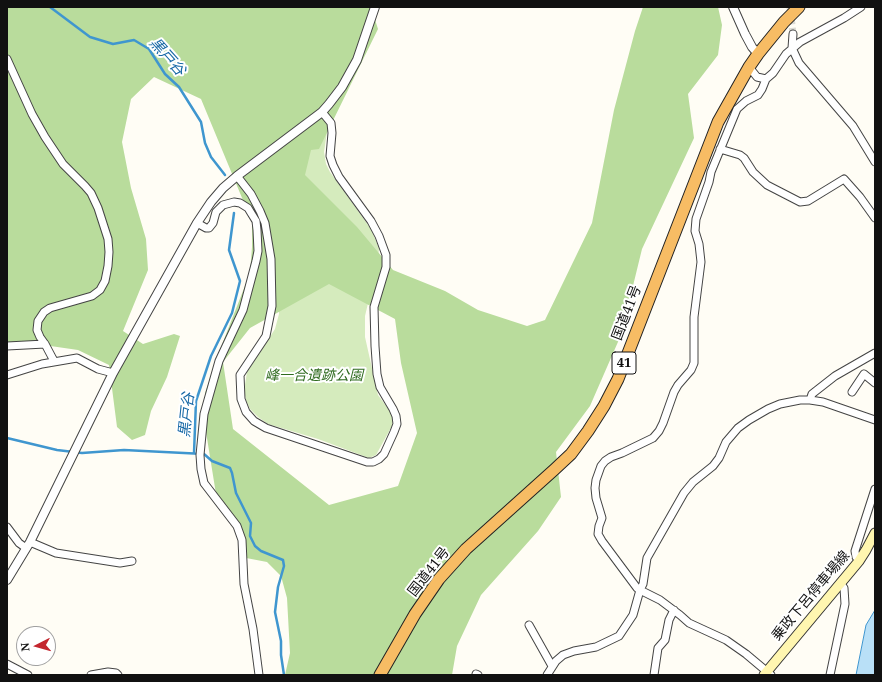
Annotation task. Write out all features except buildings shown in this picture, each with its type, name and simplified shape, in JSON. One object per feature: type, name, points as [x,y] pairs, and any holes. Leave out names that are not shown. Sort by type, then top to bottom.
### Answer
[{"type":"highway","name":"国道41号","points":[[380,675],[415,614],[439,579],[466,550],[571,454],[604,406],[618,379],[718,122],[758,54],[784,22],[799,7]]},
{"type":"main road","name":"乗政下呂停車場線","points":[[767,674],[859,561],[875,533]]},
{"type":"street","points":[[7,580],[28,545],[113,373],[197,223],[211,202],[223,188],[322,112],[336,96],[348,76],[364,41],[375,7]]},
{"type":"street","points":[[733,7],[745,34],[752,47],[758,54]]},
{"type":"street","points":[[767,674],[746,654],[726,640],[694,627],[660,600],[637,588],[598,534],[602,518],[596,498],[596,480],[601,466],[605,461],[648,441],[656,434],[663,423],[674,392],[691,370],[694,363],[694,317],[701,262],[699,244],[695,231],[696,219],[710,182],[711,172],[737,109],[746,100],[758,95],[766,79],[774,73],[792,48],[861,7]]},
{"type":"street","points":[[793,34],[792,48],[804,70],[853,126],[875,162]]},
{"type":"street","points":[[7,59],[32,114],[45,137],[63,164],[91,193],[98,208],[109,245],[108,266],[105,281],[100,290],[92,296],[50,308],[44,312],[38,321],[37,330],[54,361]]},
{"type":"street","points":[[749,67],[757,76],[766,79]]},
{"type":"street","points":[[237,176],[251,194],[265,223],[271,259],[272,306],[266,336],[240,375],[241,400],[246,412],[254,421],[266,428],[367,462],[373,462],[384,454],[397,424],[393,409],[380,387],[377,374],[375,346],[374,306],[386,267],[386,255],[379,236],[371,221],[339,176],[333,165],[330,156],[332,133],[331,123],[322,112]]},
{"type":"street","points":[[720,148],[740,155],[744,158],[753,172],[766,185],[800,202],[808,201],[844,179],[875,218]]},
{"type":"street","points":[[197,223],[209,228],[213,223],[216,212],[223,205],[228,203],[240,203],[248,208],[256,221],[258,239],[256,261],[243,310],[218,361],[204,414],[200,455],[204,483],[237,526],[242,540],[244,584],[253,628],[259,675]]},
{"type":"street","points":[[7,346],[45,344]]},
{"type":"street","points":[[810,400],[812,394],[835,376],[875,353]]},
{"type":"street","points":[[7,375],[54,361],[77,358],[98,369],[113,373]]},
{"type":"street","points":[[852,392],[864,374],[875,383]]},
{"type":"street","points":[[547,675],[556,660],[563,655],[574,651],[596,647],[619,636],[633,615],[643,584],[647,558],[684,493],[694,482],[713,466],[719,458],[726,442],[738,428],[768,409],[780,404],[800,400],[823,402],[875,420]]},
{"type":"street","points":[[859,561],[856,557],[855,551],[875,489]]},
{"type":"street","points":[[7,527],[19,544],[56,553],[120,563],[132,561]]},
{"type":"street","points":[[830,675],[845,604],[844,588],[840,583]]},
{"type":"street","points":[[654,675],[658,648],[665,640],[669,620],[674,610]]},
{"type":"street","points":[[529,625],[552,666]]},
{"type":"street","points":[[7,664],[28,675]]},
{"type":"street","points":[[91,675],[108,672],[116,673],[118,675]]},
{"type":"green space","points":[[7,7],[371,7],[378,29],[319,149],[311,150],[305,175],[357,227],[393,270],[445,291],[478,310],[527,326],[545,320],[592,223],[614,110],[643,7],[718,7],[722,25],[718,55],[688,94],[694,138],[642,249],[621,335],[590,406],[556,452],[561,497],[538,531],[481,595],[457,646],[452,675],[285,675],[290,653],[287,598],[281,576],[267,562],[241,557],[238,537],[216,494],[206,432],[205,393],[250,273],[252,222],[201,99],[154,77],[131,99],[122,142],[131,188],[146,239],[148,270],[123,331],[143,344],[174,334],[180,336],[167,377],[151,411],[145,435],[132,440],[117,427],[109,365],[78,350],[16,341],[7,351]],"holes":[[[329,284],[395,319],[401,363],[417,433],[398,486],[329,505],[233,429],[223,362],[250,328]]]},
{"type":"green space","name":"峰一合遺跡公園","points":[[328,125],[324,152],[326,164],[330,172],[371,229],[379,248],[378,261],[365,316],[365,337],[378,395],[390,411],[393,420],[392,426],[376,455],[369,458],[318,439],[268,424],[250,409],[244,391],[247,372],[275,329],[279,314],[279,287],[261,197]]},
{"type":"water","points":[[875,610],[875,675],[856,675],[866,625]]},
{"type":"waterway","name":"黒戸谷","points":[[50,7],[90,37],[113,44],[134,40],[149,49],[165,74],[179,87],[201,122],[205,143],[211,157],[225,175]]},
{"type":"waterway","name":"黒戸谷","points":[[194,453],[196,401],[211,356],[232,313],[240,281],[229,250],[234,213]]},
{"type":"waterway","name":"黒戸谷","points":[[7,438],[57,450],[82,453],[124,450],[204,454],[212,461],[230,468],[236,493],[251,523],[250,536],[255,546],[261,551],[283,560],[284,566],[278,587],[275,612],[281,641],[281,655],[284,675]]},
{"type":"tunnel","points":[[790,7],[793,34]]}]
